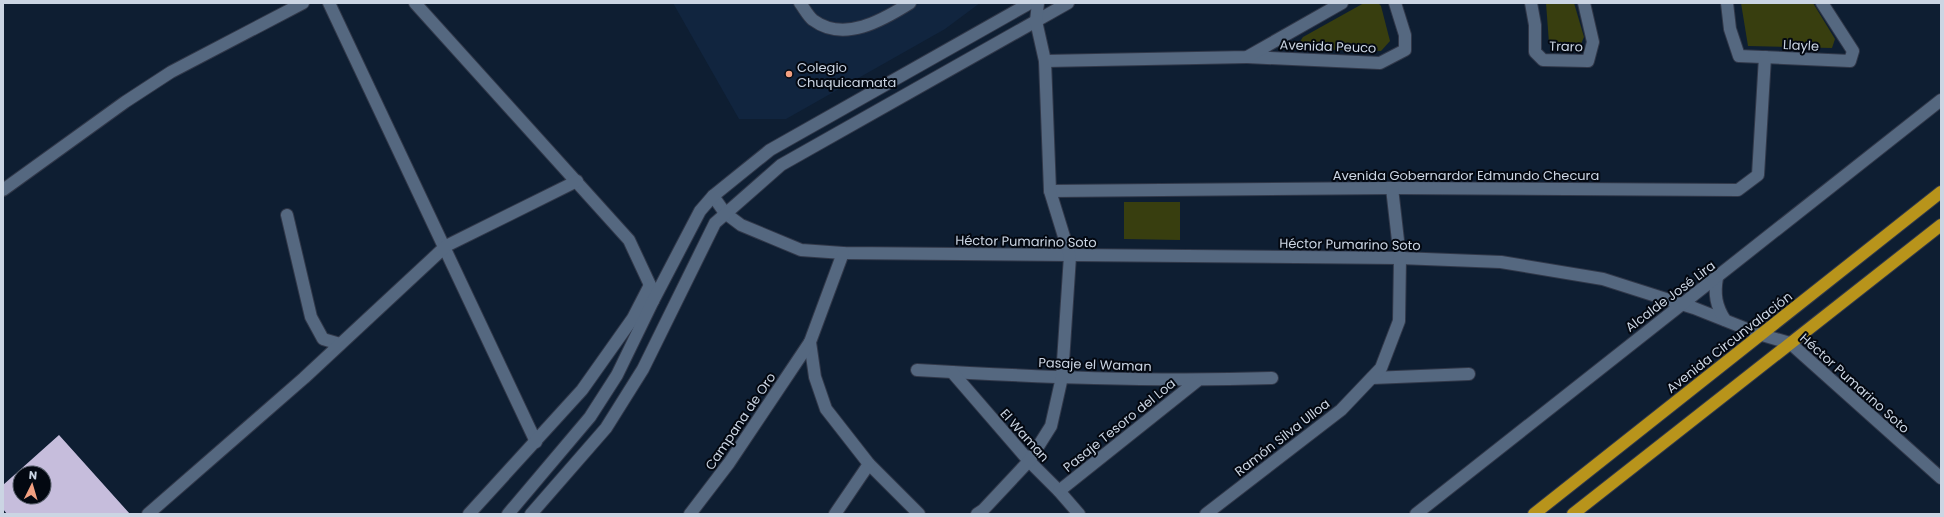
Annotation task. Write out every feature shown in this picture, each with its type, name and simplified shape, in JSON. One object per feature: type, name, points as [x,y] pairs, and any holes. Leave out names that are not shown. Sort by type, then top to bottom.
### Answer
[{"type":"highway","name":"Avenida Circunvalación","points":[[1534,514],[1941,192]]},
{"type":"highway","points":[[1573,514],[1941,225]]},
{"type":"street","points":[[3,190],[125,102],[170,72],[303,3]]},
{"type":"street","points":[[329,3],[536,442]]},
{"type":"street","points":[[415,3],[577,180],[629,240],[650,285],[652,300]]},
{"type":"street","points":[[800,3],[812,20],[829,29],[853,29],[885,19],[910,3]]},
{"type":"street","points":[[508,514],[590,417],[617,375],[652,300],[700,211],[713,196],[770,150],[1030,3]]},
{"type":"street","points":[[977,514],[983,510],[1029,461],[1051,426],[1062,377],[1070,256],[1050,191],[1045,61],[1036,21],[1038,3]]},
{"type":"street","points":[[531,514],[606,428],[643,369],[715,223],[725,213],[781,165],[1068,3]]},
{"type":"street","name":"Avenida Peuco","points":[[1247,57],[1342,3]]},
{"type":"street","name":"Avenida Peuco","points":[[1045,61],[1247,57],[1380,63],[1406,50],[1406,35],[1395,3]]},
{"type":"street","name":"Traro","points":[[1531,3],[1535,25],[1535,52],[1543,60],[1588,61],[1593,42],[1584,3]]},
{"type":"street","name":"Llayle","points":[[1727,3],[1730,29],[1739,56],[1850,61],[1853,51],[1822,3]]},
{"type":"street","name":"Avenida Gobernardor Edmundo Checura","points":[[1050,191],[1392,188],[1738,190],[1758,175],[1765,57]]},
{"type":"street","name":"Alcalde José Lira","points":[[1416,514],[1941,100]]},
{"type":"street","points":[[148,514],[340,344],[445,247],[577,180]]},
{"type":"street","name":"Ramón Silva Ulloa","points":[[1206,514],[1341,410],[1381,368],[1399,321],[1400,258],[1392,188]]},
{"type":"street","name":"Héctor Pumarino Soto","points":[[713,196],[725,213],[741,225],[801,250],[843,253],[1400,258],[1501,262],[1603,279],[1681,304],[1790,343],[1941,478]]},
{"type":"street","points":[[287,215],[311,316],[323,339],[340,344]]},
{"type":"street","name":"Campana de Oro","points":[[690,514],[729,463],[810,342],[843,253]]},
{"type":"street","points":[[1717,278],[1716,299],[1720,313],[1725,320]]},
{"type":"street","points":[[469,514],[582,390],[633,318],[650,285]]},
{"type":"street","points":[[810,342],[815,377],[826,409],[869,464],[919,514]]},
{"type":"street","name":"Pasaje el Waman","points":[[917,370],[1062,377],[1197,381],[1272,378]]},
{"type":"street","name":"El Waman","points":[[952,372],[1029,461],[1059,491],[1079,514]]},
{"type":"street","points":[[1372,378],[1469,374]]},
{"type":"street","name":"Pasaje Tesoro del Loa","points":[[1059,491],[1197,381]]},
{"type":"street","points":[[835,514],[869,464]]},
{"type":"shaded area","name":"Colegio Chuquicamata","points":[[673,3],[980,3],[945,29],[786,119],[739,119]]},
{"type":"green space","points":[[1364,3],[1378,3],[1381,6],[1390,41],[1381,51],[1298,49],[1299,43],[1303,37]]},
{"type":"green space","points":[[1546,3],[1574,3],[1584,37],[1581,44],[1565,48],[1549,43]]},
{"type":"green space","points":[[1741,3],[1813,3],[1835,39],[1832,48],[1748,46]]},
{"type":"green space","points":[[1124,202],[1180,202],[1180,240],[1124,239]]},
{"type":"building","points":[[59,435],[130,514],[7,514],[3,509],[3,485],[12,477],[12,505],[52,505],[52,465],[25,465]]},
{"type":"place","name":"Colegio Chuquicamata","points":[[789,74]]}]
